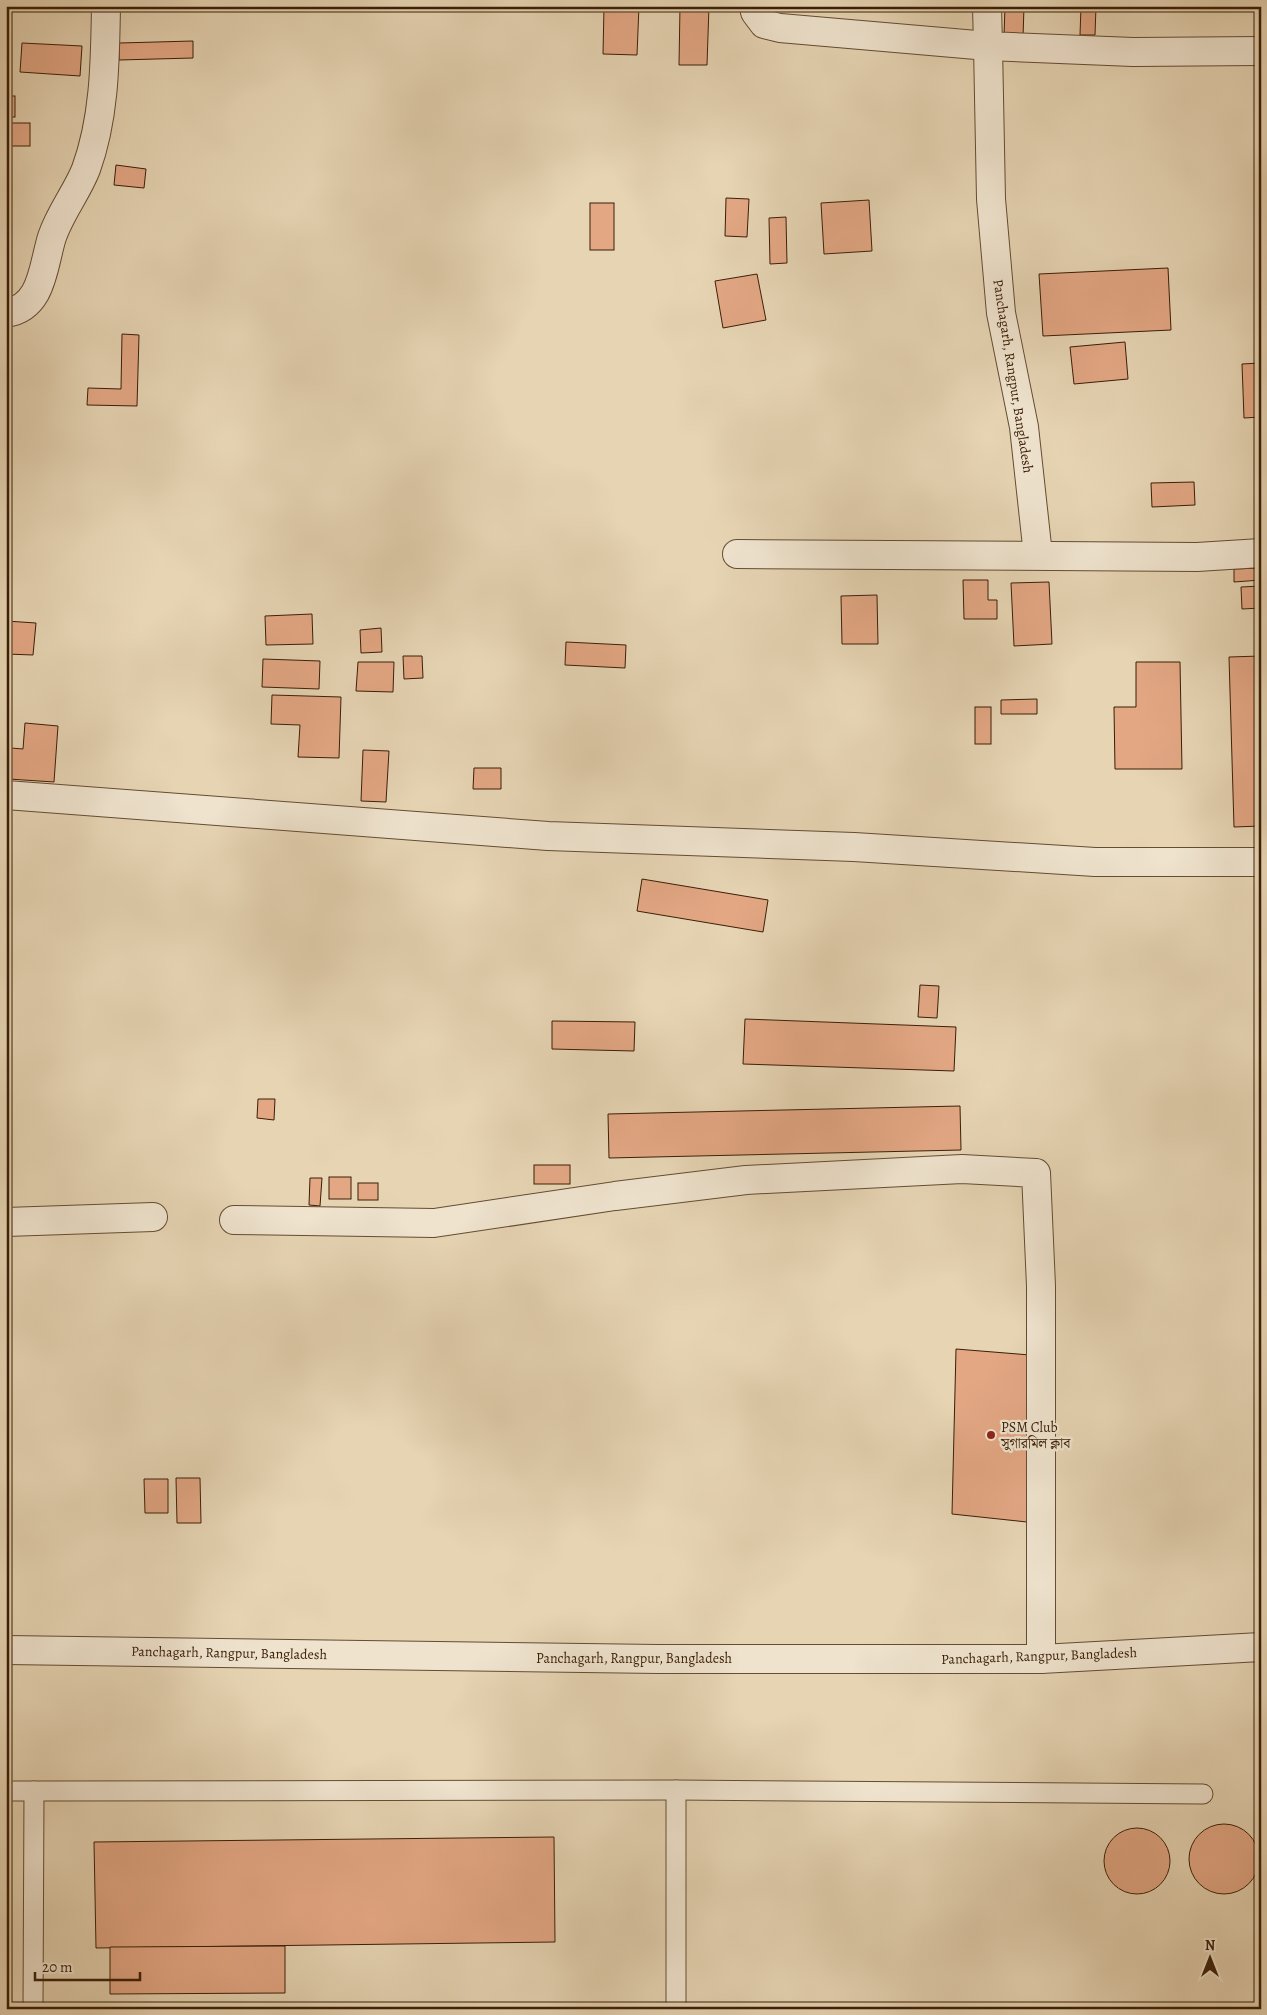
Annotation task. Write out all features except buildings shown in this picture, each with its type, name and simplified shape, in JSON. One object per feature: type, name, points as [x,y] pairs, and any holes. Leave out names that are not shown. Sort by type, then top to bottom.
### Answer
[{"type":"street","points":[[6,313],[15,312],[30,302],[39,289],[52,236],[86,169],[99,120],[105,51],[106,6]]},
{"type":"street","points":[[754,6],[755,12],[764,24],[780,28],[988,46],[1133,52],[1261,51]]},
{"type":"street","name":"Panchagarh, Rangpur, Bangladesh","points":[[987,6],[991,199],[1001,313],[1024,427],[1038,555]]},
{"type":"street","points":[[738,554],[1198,557],[1261,553]]},
{"type":"street","points":[[6,795],[548,836],[854,847],[1095,862],[1261,862]]},
{"type":"street","points":[[234,1220],[434,1223],[615,1196],[746,1180],[962,1169],[1036,1173],[1041,1286],[1041,1659]]},
{"type":"street","points":[[6,1222],[152,1217]]},
{"type":"street","name":"Panchagarh, Rangpur, Bangladesh","points":[[6,1650],[658,1659],[1041,1659],[1261,1647]]},
{"type":"lane","points":[[676,1790],[676,2009]]},
{"type":"lane","points":[[6,1791],[676,1790],[1203,1794]]},
{"type":"lane","points":[[33,2009],[34,1791]]},
{"type":"place","name":"PSM Club সুগারমিল ক্লাব","points":[[991,1435]]}]
